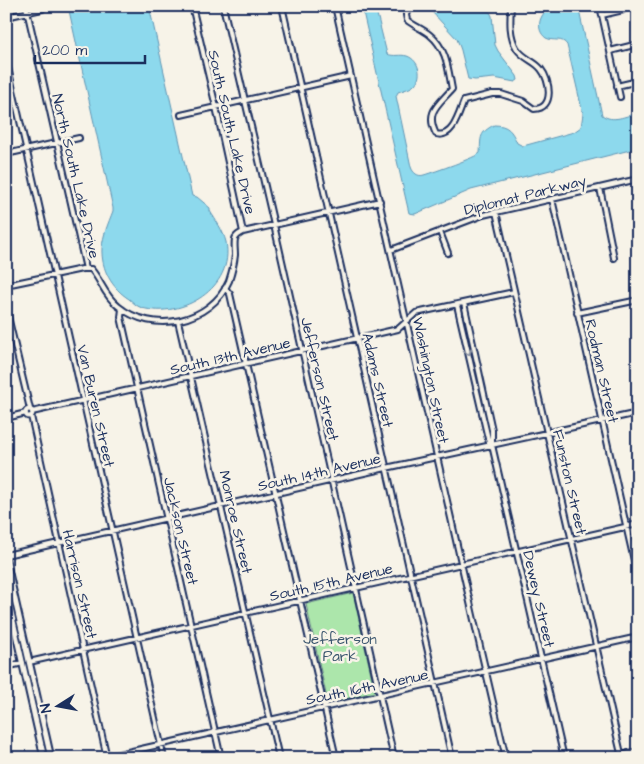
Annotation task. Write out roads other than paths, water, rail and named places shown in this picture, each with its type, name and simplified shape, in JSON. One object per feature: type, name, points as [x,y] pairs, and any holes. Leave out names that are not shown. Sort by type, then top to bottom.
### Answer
[{"type":"main road","points":[[6,560],[51,758]]},
{"type":"main road","points":[[6,590],[44,758]]},
{"type":"main road","points":[[19,644],[29,662]]},
{"type":"main road","points":[[23,663],[34,682]]},
{"type":"street","name":"North South Lake Drive","points":[[26,6],[86,269],[91,269],[103,290],[122,309],[143,319],[160,322],[178,321]]},
{"type":"street","name":"South South Lake Drive","points":[[178,321],[203,311],[226,288],[233,268],[235,240],[238,234],[243,232],[192,6]]},
{"type":"street","name":"Jefferson Street","points":[[223,6],[394,758]]},
{"type":"street","name":"Adams Street","points":[[282,6],[452,758]]},
{"type":"street","name":"Washington Street","points":[[335,6],[407,321],[436,458],[506,758]]},
{"type":"street","points":[[409,6],[406,15],[407,20],[430,34],[440,46],[446,59],[452,89],[431,115],[432,126],[436,134],[442,136],[450,130],[464,101],[492,94],[514,98],[534,109],[545,107],[548,102],[549,97],[544,74],[539,66],[526,59],[517,49],[511,35],[512,6]]},
{"type":"street","points":[[600,6],[620,97]]},
{"type":"street","points":[[602,15],[630,6]]},
{"type":"street","points":[[6,17],[42,9]]},
{"type":"street","points":[[610,51],[638,44]]},
{"type":"street","name":"Van Buren Street","points":[[6,59],[164,758]]},
{"type":"street","points":[[181,115],[351,76]]},
{"type":"street","points":[[617,86],[638,81]]},
{"type":"street","points":[[6,154],[79,138]]},
{"type":"street","name":"Diplomat Parkway","points":[[391,250],[471,219],[638,179]]},
{"type":"street","points":[[600,188],[614,258]]},
{"type":"street","name":"Rodman Street","points":[[552,199],[576,313],[638,578]]},
{"type":"street","points":[[243,232],[380,201]]},
{"type":"street","name":"Funston Street","points":[[496,212],[622,756]]},
{"type":"street","points":[[440,232],[448,253]]},
{"type":"street","points":[[6,286],[86,269]]},
{"type":"street","points":[[226,288],[230,294],[277,494],[336,758]]},
{"type":"street","name":"South 13th Avenue","points":[[6,418],[398,329],[416,313],[514,292]]},
{"type":"street","points":[[576,313],[638,300]]},
{"type":"street","name":"Dewey Street","points":[[464,303],[492,430],[492,445],[564,758]]},
{"type":"street","name":"Dewey Street","points":[[457,305],[489,444],[492,445]]},
{"type":"street","name":"Harrison Street","points":[[6,308],[107,757]]},
{"type":"street","name":"Jackson Street","points":[[122,309],[121,317],[220,758]]},
{"type":"street","name":"Monroe Street","points":[[178,321],[279,758]]},
{"type":"street","name":"South 14th Avenue","points":[[6,555],[221,505],[638,413]]},
{"type":"street","name":"South 15th Avenue","points":[[29,662],[638,524]]},
{"type":"street","name":"South 16th Avenue","points":[[101,758],[638,637]]},
{"type":"street","points":[[6,667],[23,663]]},
{"type":"street","points":[[606,758],[638,751]]},
{"type":"water","points":[[564,5],[578,6],[602,115],[615,119],[638,113],[638,148],[471,190],[415,214],[409,213],[362,8],[365,6],[375,6],[387,54],[407,56],[415,61],[419,69],[416,82],[411,87],[398,92],[396,96],[411,167],[414,173],[422,175],[429,173],[477,155],[480,153],[483,133],[494,125],[503,126],[509,130],[517,143],[523,146],[574,132],[581,127],[583,114],[567,45],[560,40],[546,38],[540,31],[540,22],[543,14],[550,8]]},
{"type":"water","points":[[68,6],[149,6],[192,196],[197,197],[210,208],[226,242],[227,258],[222,273],[214,286],[189,304],[173,309],[157,310],[142,308],[117,289],[109,278],[103,264],[102,248],[113,208]]},
{"type":"water","points":[[436,6],[453,10],[490,12],[495,45],[518,80],[515,82],[494,78],[468,79],[457,39],[432,12]]},
{"type":"park label","name":"Jefferson Park","points":[[340,648]]}]
